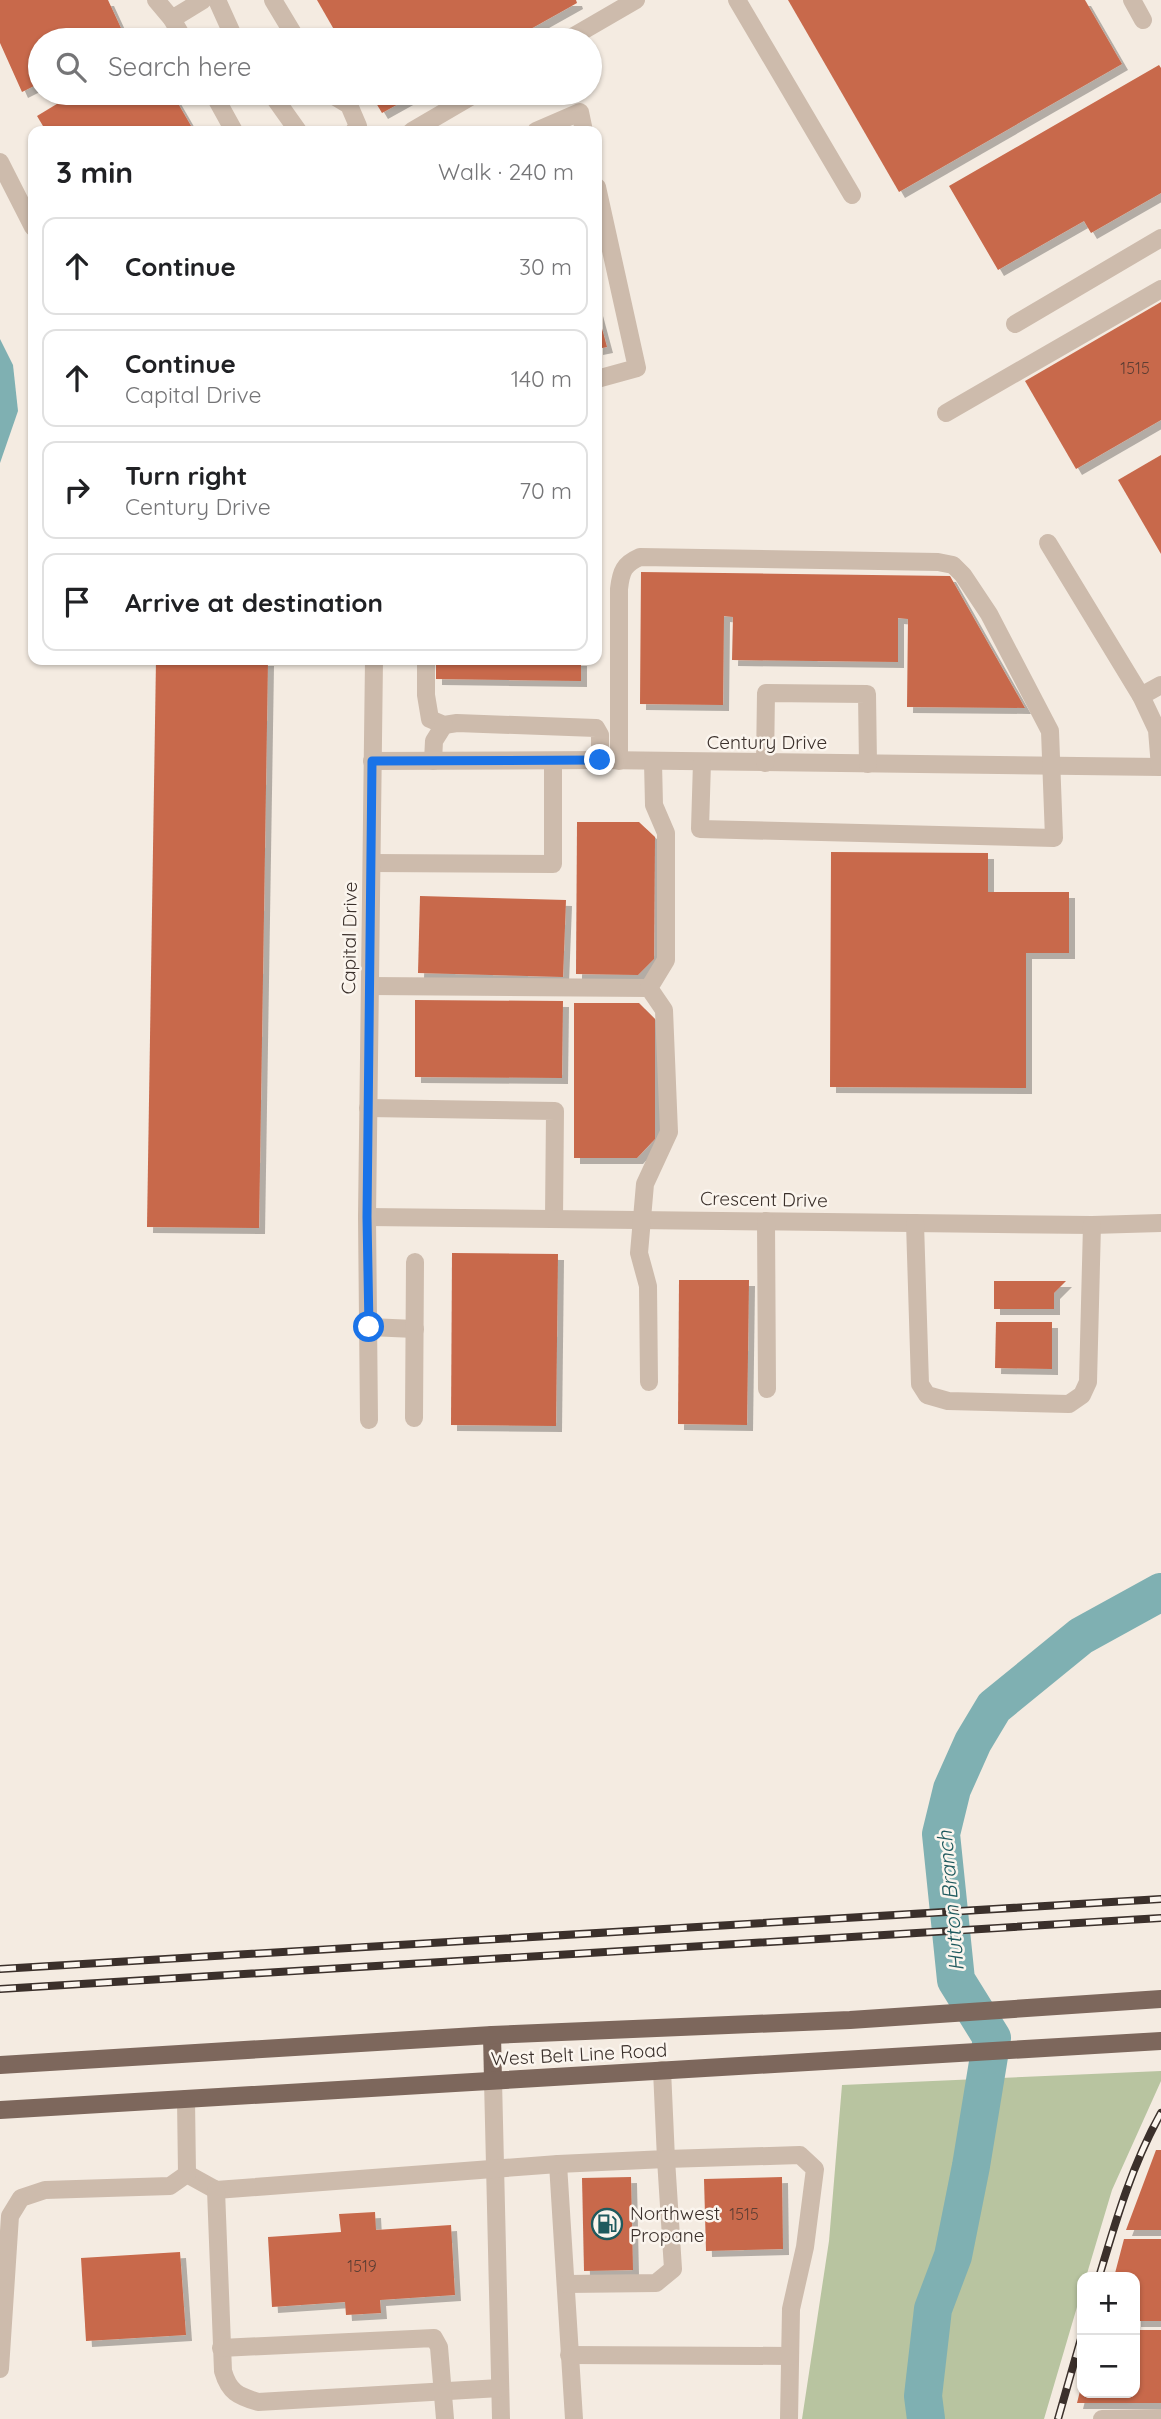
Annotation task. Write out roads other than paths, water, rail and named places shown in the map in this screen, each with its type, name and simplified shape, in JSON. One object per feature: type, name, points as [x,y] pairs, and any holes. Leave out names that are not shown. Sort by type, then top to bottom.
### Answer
[{"type":"main road","name":"West Belt Line Road","points":[[0,2064],[492,2035],[850,2020],[1161,1999]]},
{"type":"main road","points":[[492,2035],[493,2080]]},
{"type":"main road","name":"West Belt Line Road","points":[[0,2110],[1161,2041]]},
{"type":"street","points":[[156,0],[177,28]]},
{"type":"street","points":[[172,19],[203,0]]},
{"type":"street","points":[[217,0],[230,28]]},
{"type":"street","points":[[273,0],[290,28]]},
{"type":"street","points":[[588,28],[636,0]]},
{"type":"street","points":[[737,0],[852,195]]},
{"type":"street","points":[[1132,0],[1143,20]]},
{"type":"street","points":[[220,105],[231,126]]},
{"type":"street","points":[[280,105],[294,126]]},
{"type":"street","points":[[349,105],[358,126]]},
{"type":"street","points":[[421,126],[456,105]]},
{"type":"street","points":[[548,126],[580,112],[583,126]]},
{"type":"street","points":[[0,162],[28,217]]},
{"type":"street","points":[[602,210],[637,368],[602,378]]},
{"type":"street","points":[[1015,324],[1161,238]]},
{"type":"street","points":[[946,413],[1161,289]]},
{"type":"street","points":[[1048,543],[1141,696],[1157,730],[1160,767]]},
{"type":"street","points":[[620,761],[620,575],[627,563],[640,557],[915,561],[953,565],[963,575],[989,614],[1050,731],[1054,838],[700,829],[702,762]]},
{"type":"street","name":"Capital Drive","points":[[369,1420],[367,1217],[374,665]]},
{"type":"street","points":[[426,665],[426,695],[430,719],[444,725],[596,728],[600,734],[600,760]]},
{"type":"street","points":[[1141,696],[1161,685]]},
{"type":"street","points":[[765,763],[766,693],[867,694],[868,764]]},
{"type":"street","points":[[433,761],[434,741],[444,725]]},
{"type":"street","name":"Century Drive","points":[[372,761],[600,760],[1160,767]]},
{"type":"street","points":[[372,863],[553,864],[553,761]]},
{"type":"street","points":[[649,988],[666,960],[666,833],[654,805],[653,762]]},
{"type":"street","points":[[370,986],[649,988]]},
{"type":"street","points":[[649,988],[664,1010],[669,1132],[645,1184],[639,1253],[648,1286],[649,1382]]},
{"type":"street","points":[[368,1108],[555,1111],[554,1218]]},
{"type":"street","name":"Crescent Drive","points":[[367,1217],[1093,1225],[1161,1223]]},
{"type":"street","points":[[766,1221],[767,1389]]},
{"type":"street","points":[[915,1223],[920,1384],[927,1395],[948,1401],[1069,1404],[1082,1395],[1088,1382],[1093,1225]]},
{"type":"street","points":[[414,1418],[415,1262]]},
{"type":"street","points":[[369,1327],[415,1329]]},
{"type":"street","points":[[567,2284],[656,2283],[673,2270],[662,2070]]},
{"type":"street","points":[[493,2080],[501,2419]]},
{"type":"street","points":[[186,2099],[187,2174]]},
{"type":"street","points":[[187,2174],[216,2190],[558,2164],[800,2155],[815,2169],[805,2246],[791,2309],[789,2419]]},
{"type":"street","points":[[558,2164],[574,2419]]},
{"type":"street","points":[[0,2369],[10,2216],[21,2198],[45,2190],[170,2186],[187,2174]]},
{"type":"street","points":[[216,2190],[222,2371],[227,2385],[237,2396],[258,2402],[500,2388]]},
{"type":"street","points":[[221,2348],[434,2338],[439,2347],[445,2419]]},
{"type":"street","points":[[569,2355],[790,2357]]},
{"type":"street","points":[[291,2400],[292,2419]]},
{"type":"street","points":[[1102,2419],[1161,2418]]},
{"type":"water","points":[[0,339],[13,365],[18,411],[0,463]]},
{"type":"waterway","name":"Hutton Branch","points":[[926,2419],[923,2396],[933,2309],[953,2256],[992,2038],[956,1980],[941,1834],[952,1789],[973,1742],[994,1707],[1081,1636],[1161,1592]]},
{"type":"railway","points":[[0,1969],[1161,1899]]},
{"type":"railway","points":[[0,1989],[1161,1918]]},
{"type":"railway","points":[[1101,2272],[1133,2173],[1161,2113]]},
{"type":"railway","points":[[1058,2419],[1077,2352]]},
{"type":"place","name":"Northwest Propane","points":[[607,2224]]}]
